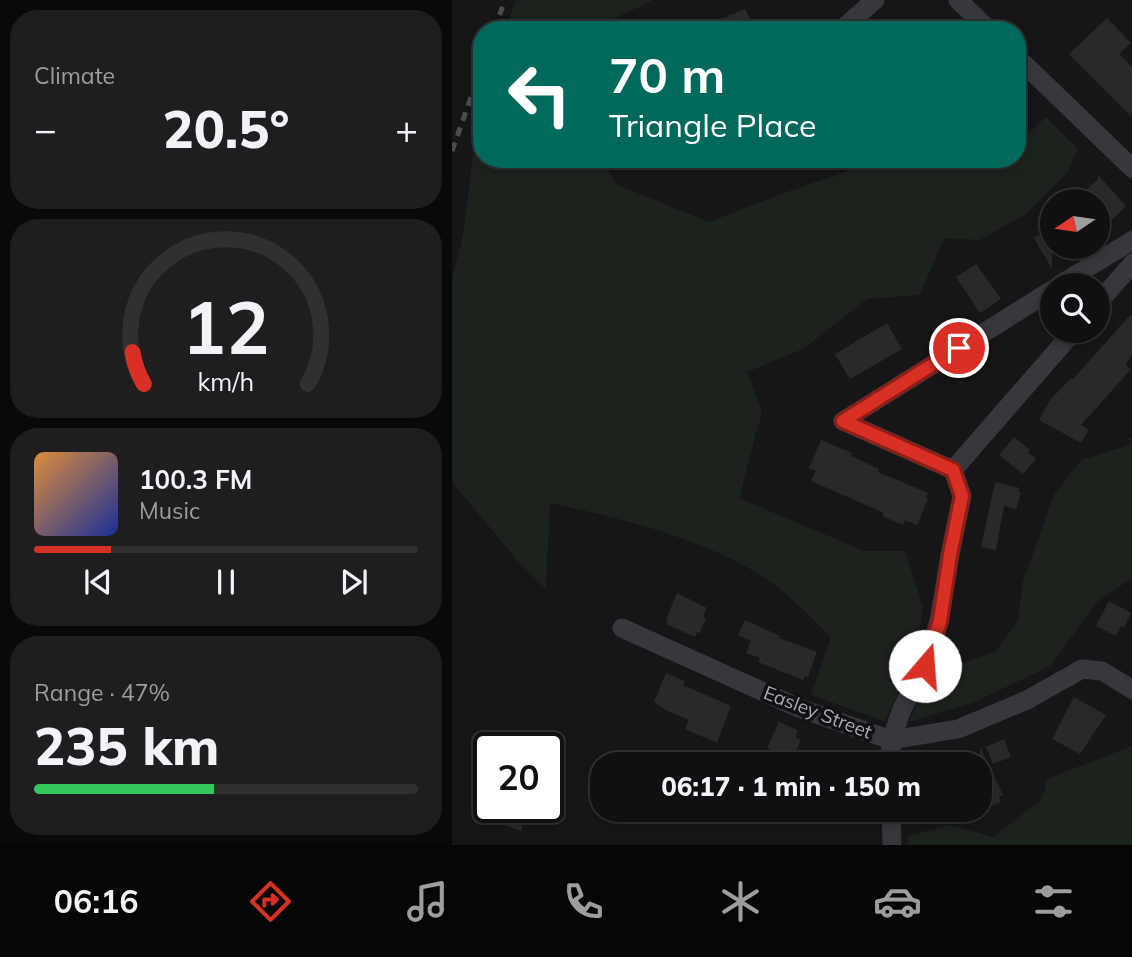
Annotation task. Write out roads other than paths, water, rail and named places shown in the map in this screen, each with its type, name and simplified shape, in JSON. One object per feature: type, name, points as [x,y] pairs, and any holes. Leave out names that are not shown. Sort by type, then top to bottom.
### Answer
[{"type":"street","points":[[851,21],[875,0]]},
{"type":"street","points":[[958,0],[980,21]]},
{"type":"street","points":[[1026,66],[1133,169]]},
{"type":"street","points":[[1079,273],[1133,240]]},
{"type":"street","points":[[1110,289],[1133,263]]},
{"type":"street","points":[[891,752],[891,740],[902,709],[925,666],[940,621],[962,496],[953,470],[843,421],[1040,298]]},
{"type":"street","points":[[953,470],[1064,343]]},
{"type":"street","name":"Easley Street","points":[[622,628],[799,708],[891,740],[958,729],[1027,700],[1082,669],[1102,671],[1133,690]]},
{"type":"street","points":[[891,822],[892,845]]},
{"type":"railway","points":[[497,21],[505,0]]},
{"type":"railway","points":[[452,151],[473,92]]}]
